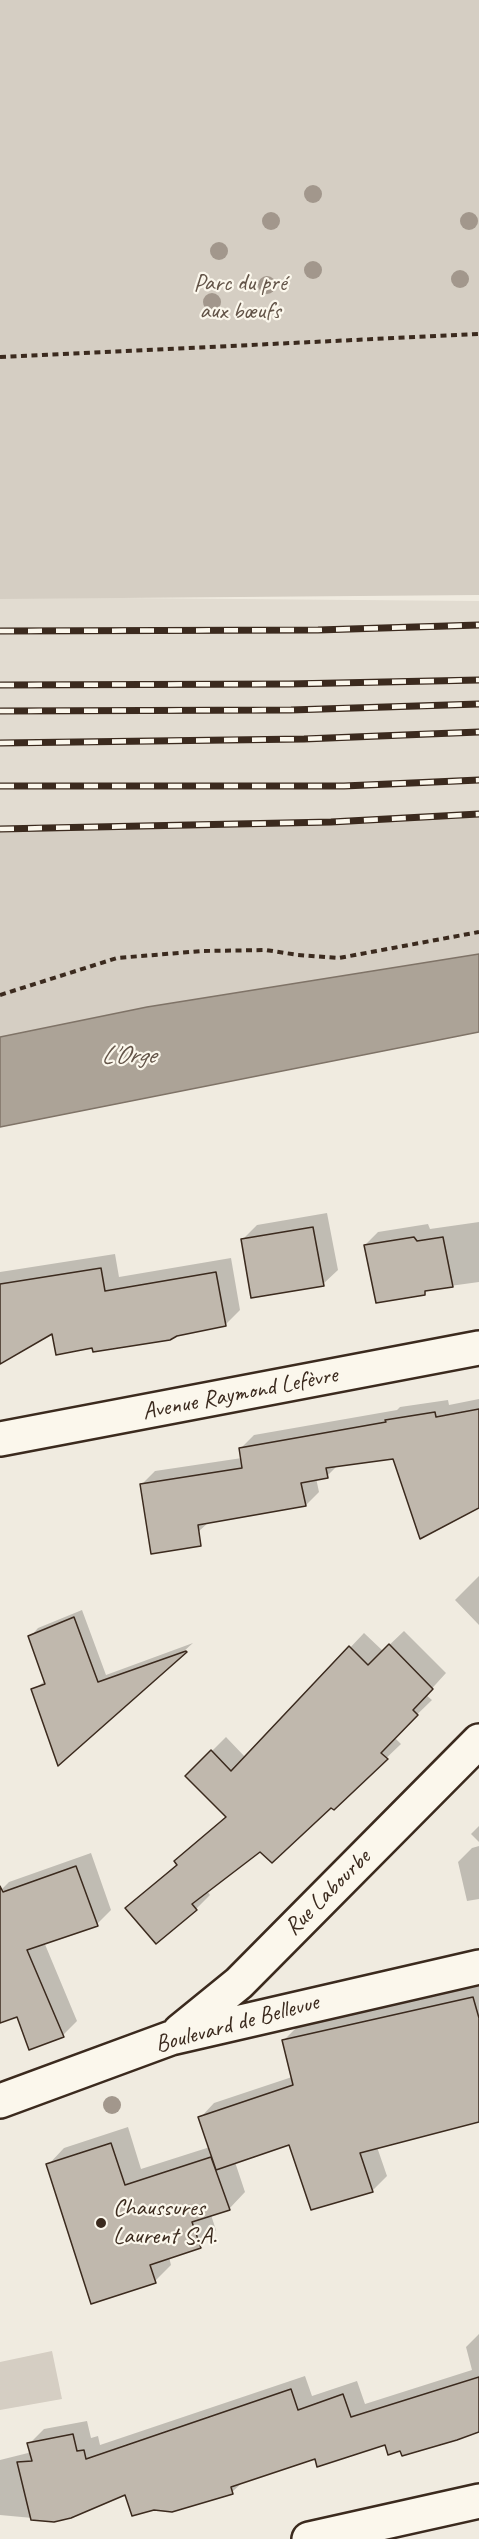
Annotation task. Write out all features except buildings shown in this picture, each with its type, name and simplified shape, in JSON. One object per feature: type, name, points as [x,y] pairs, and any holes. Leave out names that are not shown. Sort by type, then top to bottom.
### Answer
[{"type":"street","name":"Avenue Raymond Lefèvre","points":[[0,1439],[479,1348]]},
{"type":"street","name":"Rue Labourbe","points":[[171,2038],[239,1983],[479,1741]]},
{"type":"street","name":"Boulevard de Bellevue","points":[[0,2101],[171,2038],[479,1967]]},
{"type":"street","points":[[309,2539],[479,2501]]},
{"type":"path","points":[[0,357],[479,333]]},
{"type":"path","points":[[0,995],[117,958],[202,951],[266,950],[339,958],[479,932]]},
{"type":"shaded area","points":[[0,597],[479,601],[479,842],[0,855]]},
{"type":"green space","name":"Parc du pré aux bœufs","points":[[0,0],[479,0],[479,595],[0,599]]},
{"type":"green space","points":[[479,814],[479,954],[147,1007],[0,1037],[0,829],[331,822]]},
{"type":"green space","points":[[52,2351],[62,2399],[0,2410],[0,2362]]},
{"type":"water","name":"L'Orge","points":[[479,954],[479,1032],[0,1127],[0,1037],[147,1007]]},
{"type":"railway","points":[[0,631],[318,630],[479,625]]},
{"type":"railway","points":[[0,685],[289,684],[479,680]]},
{"type":"railway","points":[[0,711],[291,710],[479,704]]},
{"type":"railway","points":[[0,743],[304,739],[479,732]]},
{"type":"railway","points":[[0,786],[344,786],[479,780]]},
{"type":"railway","points":[[0,829],[331,822],[479,814]]},
{"type":"place","name":"Chaussures Laurent S.A.","points":[[101,2223]]}]
